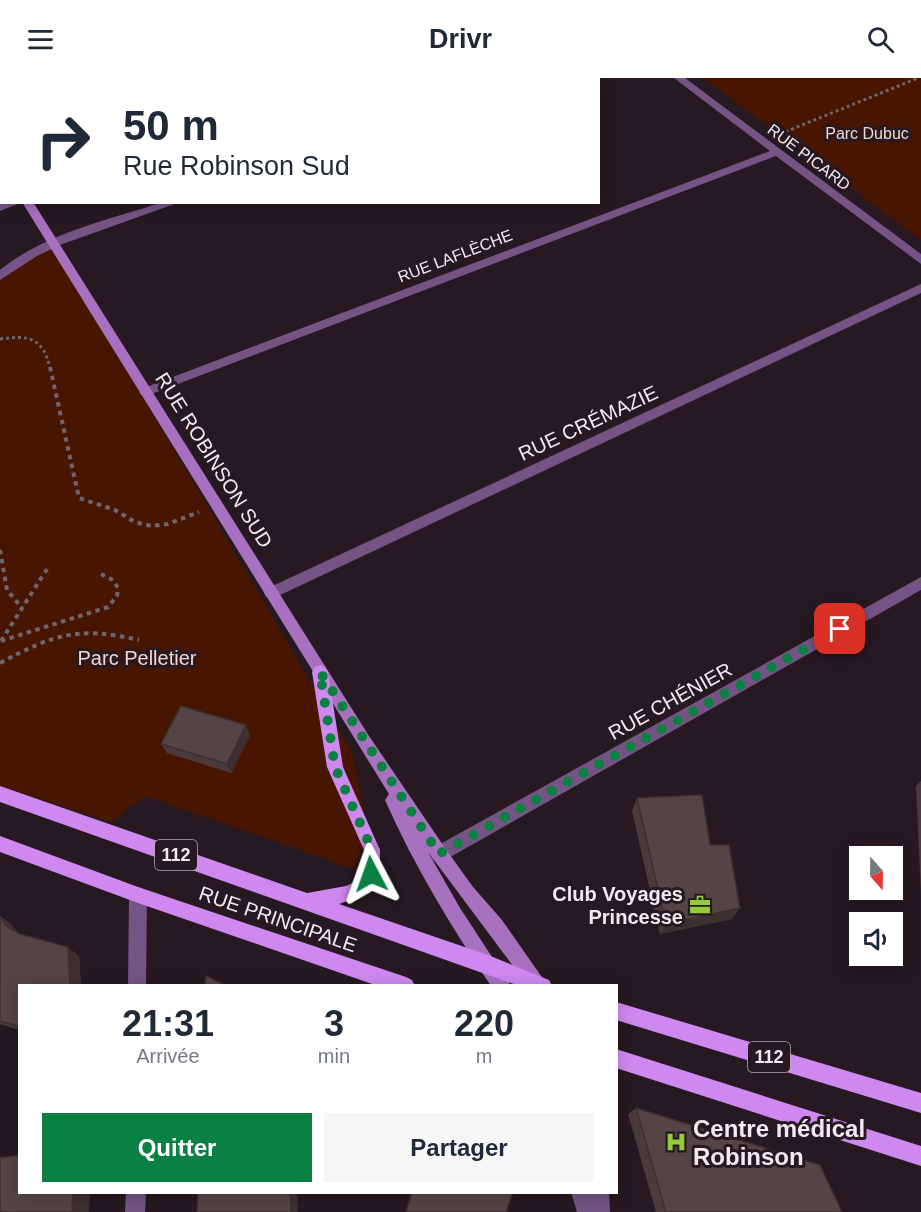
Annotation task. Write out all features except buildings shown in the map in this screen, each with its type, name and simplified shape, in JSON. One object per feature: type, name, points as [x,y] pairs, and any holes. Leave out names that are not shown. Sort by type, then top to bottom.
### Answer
[{"type":"main road","points":[[305,900],[346,894],[363,887],[371,874],[372,850],[335,767],[320,672]]},
{"type":"main road","name":"RUE PRINCIPALE","points":[[0,794],[488,964],[538,984]]},
{"type":"main road","name":"RUE PRINCIPALE","points":[[0,844],[138,895],[400,984]]},
{"type":"main road","name":"112","points":[[618,1012],[921,1103]]},
{"type":"main road","name":"112","points":[[618,1059],[921,1156]]},
{"type":"street","name":"RUE PICARD","points":[[679,78],[921,260]]},
{"type":"street","name":"RUE LAFLÈCHE","points":[[145,392],[777,152]]},
{"type":"street","name":"RUE ROBINSON SUD","points":[[28,204],[363,741],[467,893],[496,926],[539,984]]},
{"type":"street","points":[[0,276],[10,265],[53,244],[169,204]]},
{"type":"street","name":"RUE CRÉMAZIE","points":[[271,593],[921,288]]},
{"type":"street","name":"RUE CHÉNIER","points":[[439,854],[921,583]]},
{"type":"street","name":"RUE ROBINSON SUD","points":[[363,741],[426,866],[454,914],[501,984]]},
{"type":"street","points":[[137,984],[138,895]]},
{"type":"street","points":[[135,1212],[136,1194]]},
{"type":"street","points":[[582,1194],[587,1212]]},
{"type":"street","points":[[599,1194],[600,1212]]},
{"type":"path","points":[[763,141],[918,78]]},
{"type":"path","points":[[0,339],[23,336],[37,340],[48,358],[79,498],[87,504],[116,510],[135,523],[152,527],[173,523],[216,505]]},
{"type":"path","points":[[0,550],[2,594],[22,608]]},
{"type":"path","points":[[0,642],[49,566]]},
{"type":"path","points":[[0,642],[108,607],[116,600],[119,590],[112,578],[101,574]]},
{"type":"path","points":[[0,663],[44,640],[64,633],[107,632],[140,640]]},
{"type":"green space","name":"Parc Dubuc","points":[[703,78],[921,78],[921,240]]},
{"type":"green space","name":"Parc Pelletier","points":[[53,244],[352,752],[368,832],[354,869],[145,796],[111,822],[0,786],[0,276]]},
{"type":"place","name":"Club Voyages Princesse","points":[[700,905]]},
{"type":"place","name":"Centre médical Robinson","points":[[676,1142]]},
{"type":"route","points":[[371,874],[372,850],[335,767],[320,672],[439,854],[840,629]]}]
